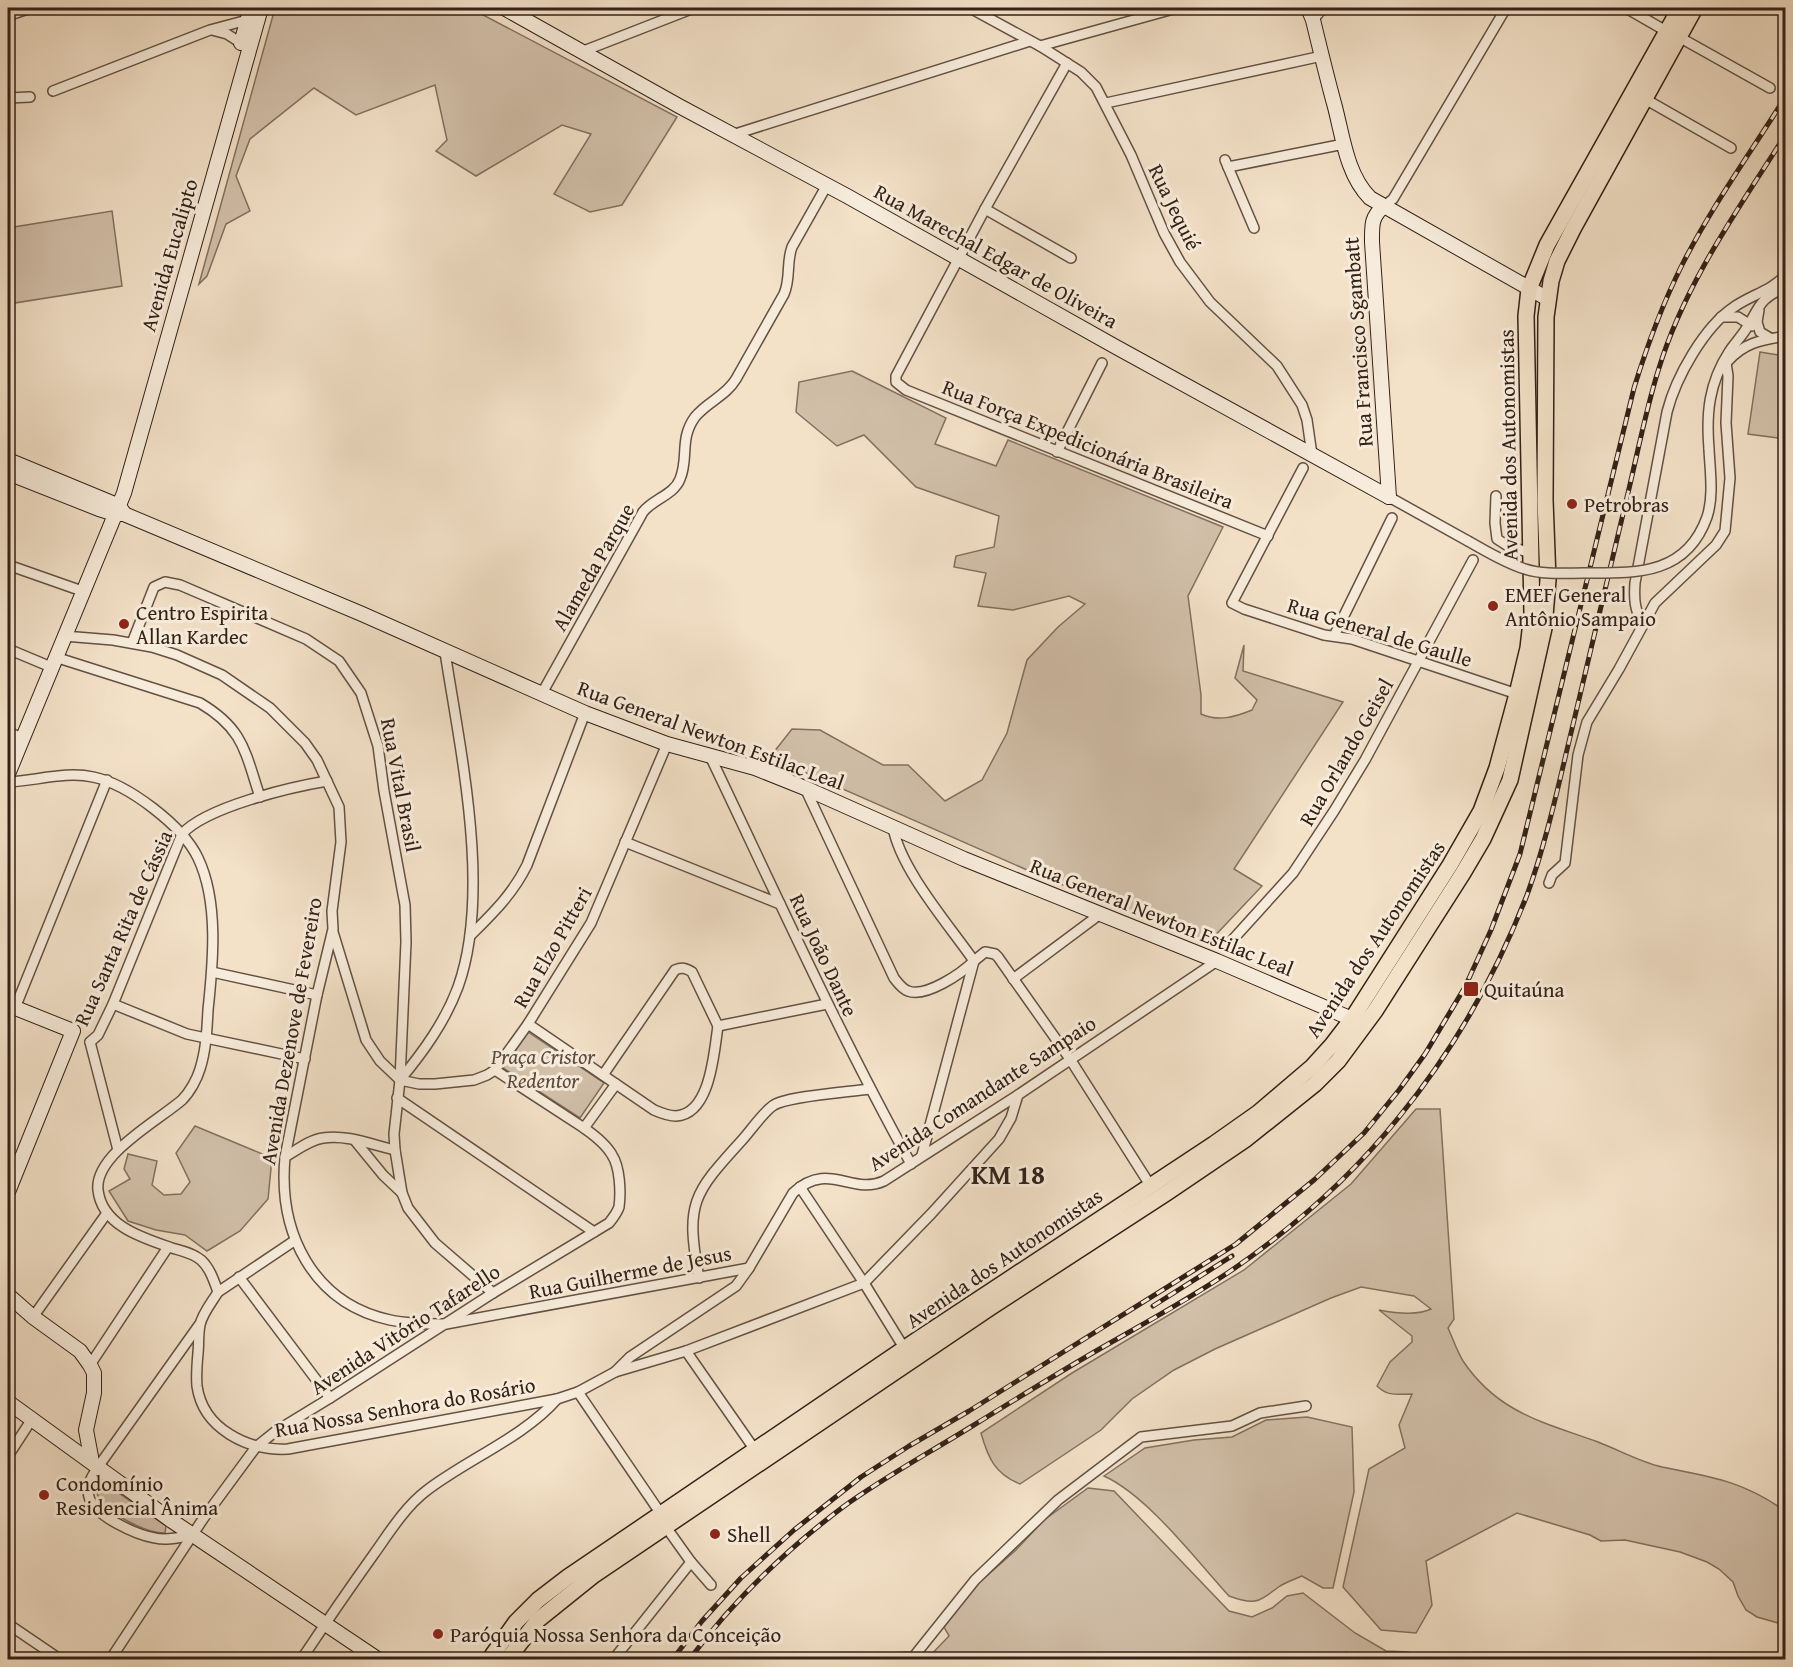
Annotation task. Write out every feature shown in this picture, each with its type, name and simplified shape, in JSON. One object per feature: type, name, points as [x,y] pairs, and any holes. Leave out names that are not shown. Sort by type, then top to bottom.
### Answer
[{"type":"main road","name":"Rua Marechal Edgar de Oliveira","points":[[506,8],[581,52],[827,185],[1389,497]]},
{"type":"main road","name":"Avenida dos Autonomistas","points":[[507,1659],[538,1620],[554,1606],[755,1450],[1144,1206],[1288,1107],[1338,1060],[1376,1011],[1463,873],[1499,806],[1510,780],[1545,628],[1547,609],[1546,317],[1551,281],[1557,261],[1573,229],[1645,99],[1672,34],[1680,8]]},
{"type":"main road","name":"Avenida dos Autonomistas","points":[[489,1659],[516,1622],[538,1600],[576,1571],[663,1521],[910,1353],[1150,1185],[1214,1144],[1288,1089],[1332,1045],[1352,1019],[1450,865],[1477,818],[1497,768],[1517,694],[1528,648],[1532,613],[1526,316],[1529,289],[1547,245],[1672,34],[1695,8]]},
{"type":"main road","name":"Avenida Eucalipto","points":[[116,510],[241,43],[255,13]]},
{"type":"main road","name":"Avenida Eucalipto","points":[[116,510],[255,13]]},
{"type":"main road","points":[[1311,14],[1344,144],[1360,186],[1371,198],[1384,206],[1548,299]]},
{"type":"main road","name":"Rua Francisco Sgambatt","points":[[1384,206],[1376,213],[1372,226],[1372,242],[1389,497]]},
{"type":"main road","name":"Rua General Newton Estilac Leal","points":[[8,460],[116,510],[362,614],[541,695],[667,744],[711,758],[755,768],[964,859],[1217,961],[1352,1019]]},
{"type":"main road","name":"Rua General Newton Estilac Leal","points":[[8,473],[116,510]]},
{"type":"main road","points":[[8,774],[116,510]]},
{"type":"main road","points":[[8,1192],[73,1031],[11,1006]]},
{"type":"main road","points":[[1144,1206],[1149,1199],[1150,1185]]},
{"type":"main road","points":[[8,1295],[33,1317],[80,1351],[90,1365],[94,1373],[94,1393],[86,1430],[95,1464]]},
{"type":"main road","points":[[8,1402],[193,1535],[379,1659]]},
{"type":"main road","points":[[58,1437],[76,1437],[86,1430]]},
{"type":"street","points":[[10,15],[31,8]]},
{"type":"street","points":[[581,52],[694,8]]},
{"type":"street","points":[[974,10],[988,8]]},
{"type":"street","points":[[1040,46],[1177,8]]},
{"type":"street","points":[[1311,14],[1323,8]]},
{"type":"street","name":"Rua Francisco Sgambatt","points":[[1384,206],[1393,199],[1506,8]]},
{"type":"street","points":[[1626,8],[1770,88]]},
{"type":"street","name":"Rua Jequié","points":[[974,10],[1040,46],[1088,78],[1106,103],[1164,233],[1180,262],[1210,302],[1277,366],[1302,405],[1307,420],[1312,455]]},
{"type":"street","points":[[53,91],[255,13]]},
{"type":"street","points":[[210,30],[227,34],[241,43]]},
{"type":"street","points":[[732,135],[1030,41]]},
{"type":"street","points":[[594,59],[599,45]]},
{"type":"street","points":[[1106,103],[1322,56]]},
{"type":"street","points":[[959,259],[1067,63]]},
{"type":"street","points":[[8,98],[30,97]]},
{"type":"street","points":[[1645,99],[1731,148]]},
{"type":"street","points":[[1254,228],[1226,163],[1344,144]]},
{"type":"street","name":"Alameda Parque","points":[[541,695],[643,512],[678,483],[682,472],[685,440],[691,424],[704,408],[728,391],[736,380],[784,294],[789,280],[790,252],[827,185]]},
{"type":"street","points":[[985,209],[1071,258]]},
{"type":"street","name":"Rua Força Expedicionária Brasileira","points":[[959,259],[896,376],[896,382],[906,390],[1268,536]]},
{"type":"street","points":[[1644,624],[1635,606],[1635,582],[1672,393],[1683,369],[1721,317],[1741,302],[1782,286],[1785,275]]},
{"type":"street","name":"Rua Marechal Edgar de Oliveira","points":[[1389,497],[1515,565],[1540,572],[1636,573],[1659,567],[1678,557],[1686,550],[1704,524],[1709,510],[1711,495],[1708,408],[1712,387],[1727,354],[1749,324],[1755,310],[1782,286]]},
{"type":"street","points":[[1760,332],[1757,317],[1767,298]]},
{"type":"street","points":[[1721,317],[1738,317],[1770,338]]},
{"type":"street","points":[[1549,883],[1552,875],[1565,863],[1578,756],[1587,722],[1660,597],[1707,554],[1725,531],[1730,478],[1726,423],[1728,376],[1723,366],[1745,346],[1785,336]]},
{"type":"street","points":[[1057,452],[1102,363]]},
{"type":"street","points":[[1268,536],[1303,468]]},
{"type":"street","points":[[1496,496],[1497,539],[1508,546],[1531,553]]},
{"type":"street","points":[[1334,636],[1392,518]]},
{"type":"street","name":"Rua General de Gaulle","points":[[1268,536],[1232,603],[1324,635],[1352,639],[1419,660],[1517,694]]},
{"type":"street","name":"Rua Orlando Geisel","points":[[1226,947],[1293,873],[1365,760],[1473,560]]},
{"type":"street","points":[[8,565],[82,591]]},
{"type":"street","name":"Rua Vital Brasil","points":[[132,643],[154,587],[165,582],[180,585],[306,639],[339,661],[361,693],[378,746],[405,904],[406,942],[400,1080]]},
{"type":"street","name":"Avenida Dezenove de Fevereiro","points":[[64,636],[152,647],[222,675],[254,696],[287,723],[317,760],[339,807],[341,843],[332,911],[333,929],[317,995],[285,1157],[284,1202],[294,1241],[314,1274],[336,1295],[388,1320],[408,1324],[446,1324]]},
{"type":"street","points":[[8,650],[200,704],[219,715],[231,726],[242,742],[260,797]]},
{"type":"street","points":[[445,652],[469,822],[472,873],[470,936],[458,987],[444,1016],[420,1056],[400,1080],[395,1150],[402,1193],[408,1208],[435,1243],[493,1293]]},
{"type":"street","points":[[470,936],[503,903],[527,865],[585,713]]},
{"type":"street","points":[[8,732],[22,738]]},
{"type":"street","name":"Rua Elzo Pitteri","points":[[495,1070],[528,1024],[591,923],[667,744]]},
{"type":"street","name":"Rua João Dante","points":[[711,758],[827,1004],[869,1089],[911,1164]]},
{"type":"street","points":[[8,782],[90,776],[107,780],[136,795],[182,834],[199,858],[207,887],[212,920],[212,972],[206,1039],[199,1073],[186,1095],[118,1150],[104,1167],[99,1179],[98,1191],[108,1213],[134,1234],[191,1254],[203,1262],[218,1292],[294,1241]]},
{"type":"street","points":[[11,1006],[107,780]]},
{"type":"street","name":"Rua Santa Rita de Cássia","points":[[118,1150],[90,1042],[98,1035],[113,1004],[182,834],[195,823],[219,811],[279,790],[327,781]]},
{"type":"street","points":[[805,788],[894,978],[901,987],[914,993],[924,991],[961,973],[985,952],[994,954],[1070,1059],[1150,1185]]},
{"type":"street","points":[[893,827],[895,842],[907,866],[974,961]]},
{"type":"street","points":[[625,842],[780,904]]},
{"type":"street","points":[[1013,979],[1099,915]]},
{"type":"street","points":[[333,929],[366,1040],[380,1061],[400,1080],[419,1084],[474,1080],[495,1070]]},
{"type":"street","points":[[922,1155],[974,961]]},
{"type":"street","name":"Avenida Comandante Sampaio","points":[[800,1187],[820,1177],[876,1185],[1018,1095],[1217,961]]},
{"type":"street","points":[[528,1024],[654,1110],[668,1116],[678,1116],[696,1107],[706,1088],[718,1026],[692,972],[681,968],[675,970],[603,1075]]},
{"type":"street","points":[[212,972],[317,995]]},
{"type":"street","points":[[113,1004],[187,1034],[305,1059]]},
{"type":"street","points":[[718,1026],[827,1004]]},
{"type":"street","points":[[73,1031],[90,1042]]},
{"type":"street","name":"Avenida Vitório Tafarello","points":[[110,1659],[193,1535],[256,1447],[276,1431],[493,1293],[609,1223],[619,1207],[618,1172],[613,1155],[598,1138],[495,1070]]},
{"type":"street","points":[[584,1128],[616,1084]]},
{"type":"street","points":[[699,1278],[692,1230],[695,1205],[702,1189],[715,1170],[747,1134],[774,1105],[869,1089]]},
{"type":"street","points":[[615,1372],[686,1350],[864,1283],[931,1214],[999,1138],[1011,1118],[1018,1095]]},
{"type":"street","points":[[397,1098],[594,1232]]},
{"type":"street","points":[[285,1157],[309,1143],[324,1138],[355,1141],[395,1150]]},
{"type":"street","points":[[355,1141],[383,1175],[402,1193]]},
{"type":"street","points":[[615,1372],[630,1357],[732,1289],[749,1268],[789,1199],[800,1187],[910,1353]]},
{"type":"street","points":[[33,1317],[108,1213]]},
{"type":"street","points":[[90,1365],[168,1246]]},
{"type":"street","name":"Rua Guilherme de Jesus","points":[[446,1324],[749,1268]]},
{"type":"street","points":[[239,1277],[330,1398]]},
{"type":"street","name":"Rua Nossa Senhora do Rosário","points":[[218,1292],[200,1323],[196,1379],[202,1404],[214,1423],[225,1432],[256,1447],[271,1450],[288,1449],[557,1400],[578,1392],[615,1372]]},
{"type":"street","points":[[193,1535],[157,1539],[134,1531],[110,1519],[93,1504],[89,1494],[95,1464],[200,1323]]},
{"type":"street","points":[[686,1350],[755,1450]]},
{"type":"street","points":[[578,1392],[691,1562],[711,1585]]},
{"type":"street","points":[[301,1659],[387,1536],[416,1500],[426,1491],[530,1424],[557,1400]]},
{"type":"street","points":[[911,1659],[975,1580],[1058,1500],[1141,1437],[1232,1426],[1260,1413],[1306,1406]]},
{"type":"street","points":[[8,1456],[32,1419]]},
{"type":"street","points":[[613,1659],[691,1562]]},
{"type":"street","points":[[8,1624],[61,1659]]},
{"type":"green space","points":[[275,8],[470,8],[677,117],[622,205],[590,212],[554,194],[591,134],[562,125],[476,176],[436,151],[447,140],[435,85],[356,115],[314,88],[250,139],[236,176],[250,211],[226,224],[207,276],[199,284]]},
{"type":"green space","points":[[112,211],[122,286],[8,304],[8,228]]},
{"type":"green space","points":[[1760,352],[1785,356],[1785,439],[1748,434]]},
{"type":"green space","points":[[852,371],[946,418],[935,444],[996,466],[1008,440],[1223,527],[1188,596],[1201,695],[1201,714],[1214,718],[1226,718],[1252,710],[1257,700],[1235,678],[1244,645],[1243,671],[1343,702],[1234,869],[1262,886],[1208,943],[1043,877],[770,757],[792,729],[820,730],[883,765],[908,765],[945,801],[982,780],[1007,733],[1027,660],[1058,627],[1085,604],[1069,596],[1013,610],[978,606],[986,573],[954,567],[956,556],[994,547],[999,516],[916,487],[864,435],[837,446],[796,412],[799,382]]},
{"type":"green space","name":"Praça Cristor Redentor","points":[[528,1032],[604,1083],[580,1118],[503,1068]]},
{"type":"green space","points":[[1416,1109],[1440,1109],[1454,1319],[1448,1328],[1463,1361],[1491,1393],[1523,1414],[1646,1462],[1712,1477],[1741,1487],[1785,1511],[1785,1628],[1746,1610],[1733,1582],[1707,1562],[1680,1552],[1625,1540],[1601,1541],[1590,1535],[1517,1513],[1426,1561],[1432,1605],[1416,1633],[1381,1630],[1343,1587],[1369,1469],[1405,1448],[1399,1425],[1412,1394],[1389,1393],[1377,1386],[1390,1362],[1412,1342],[1412,1336],[1379,1310],[1413,1313],[1431,1309],[1414,1296],[1361,1287],[1331,1298],[1215,1349],[1174,1370],[1132,1399],[1101,1430],[1020,1484],[1004,1475],[994,1464],[981,1433],[1072,1373],[1244,1270],[1351,1184]]},
{"type":"green space","points":[[195,1126],[272,1158],[268,1199],[240,1231],[207,1251],[185,1235],[156,1230],[128,1221],[109,1191],[130,1179],[124,1169],[128,1154],[157,1161],[152,1185],[164,1195],[181,1194],[190,1182],[176,1153]]},
{"type":"green space","points":[[1307,1417],[1352,1427],[1354,1492],[1333,1588],[1323,1588],[1302,1576],[1256,1601],[1245,1601],[1229,1596],[1154,1513],[1121,1485],[1104,1476],[1145,1448],[1232,1437],[1266,1420]]},
{"type":"green space","points":[[100,1480],[166,1526],[165,1533],[140,1527],[106,1507],[100,1501],[96,1488]]},
{"type":"green space","points":[[1088,1488],[1114,1491],[1229,1611],[1252,1617],[1272,1608],[1287,1596],[1303,1593],[1355,1633],[1386,1651],[1408,1652],[1427,1659],[1357,1659],[1347,1652],[1311,1660],[926,1660],[949,1636],[944,1627],[973,1588],[1016,1550],[1044,1520]]},
{"type":"green space","points":[[908,1652],[902,1659],[812,1659],[834,1656]]},
{"type":"railway","points":[[672,1660],[702,1621],[741,1578],[794,1530],[861,1477],[1236,1244],[1314,1180],[1364,1133],[1425,1054],[1465,987],[1491,930],[1520,854],[1634,388],[1655,326],[1694,243],[1786,96]]},
{"type":"railway","points":[[689,1660],[723,1618],[761,1578],[801,1541],[858,1496],[1048,1379],[1199,1292],[1277,1237],[1321,1200],[1362,1160],[1419,1092],[1455,1039],[1487,983],[1515,925],[1534,875],[1556,794],[1646,414],[1670,337],[1698,276],[1786,134]]},
{"type":"railway","points":[[1153,1306],[1232,1256]]},
{"type":"place","name":"Petrobras","points":[[1572,504]]},
{"type":"place","name":"EMEF General Antônio Sampaio","points":[[1493,606]]},
{"type":"place","name":"Centro Espirita Allan Kardec","points":[[124,624]]},
{"type":"place","name":"Quitaúna","points":[[1471,989]]},
{"type":"place","name":"Condomínio Residencial Ânima","points":[[44,1495]]},
{"type":"place","name":"Shell","points":[[715,1534]]},
{"type":"place","name":"Paróquia Nossa Senhora da Conceição","points":[[438,1634]]},
{"type":"district","name":"KM 18","points":[[1008,1174]]}]
